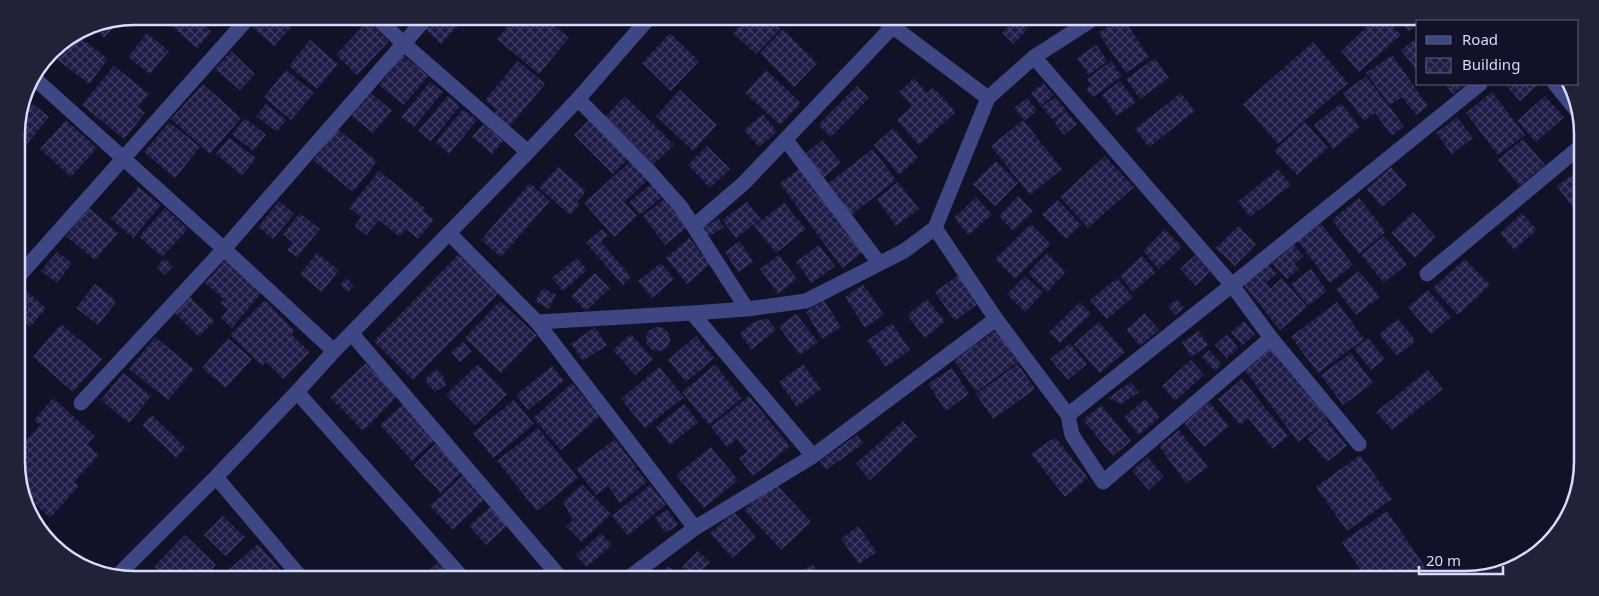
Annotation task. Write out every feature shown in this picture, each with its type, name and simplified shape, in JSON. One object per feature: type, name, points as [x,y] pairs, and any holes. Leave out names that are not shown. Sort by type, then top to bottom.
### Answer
[{"type":"street","points":[[25,269],[242,25]]},
{"type":"street","points":[[384,25],[528,152]]},
{"type":"street","points":[[81,403],[224,249],[420,25]]},
{"type":"street","points":[[127,570],[334,351],[528,152],[578,99],[643,25]]},
{"type":"street","points":[[694,226],[744,183],[786,140],[889,25]]},
{"type":"street","points":[[896,25],[988,98]]},
{"type":"street","points":[[537,322],[692,313],[806,301],[904,251],[935,228],[988,98],[1034,57],[1082,25]]},
{"type":"street","points":[[1034,57],[1232,285],[1271,338],[1359,444]]},
{"type":"street","points":[[39,81],[334,351]]},
{"type":"street","points":[[1068,415],[1479,85]]},
{"type":"street","points":[[1556,85],[1568,101]]},
{"type":"street","points":[[578,99],[648,170],[681,207],[747,308]]},
{"type":"street","points":[[786,140],[879,263]]},
{"type":"street","points":[[1427,274],[1574,152]]},
{"type":"street","points":[[935,228],[996,319],[1068,415],[1072,435],[1103,482],[1271,338]]},
{"type":"street","points":[[450,234],[537,322],[695,528]]},
{"type":"street","points":[[692,313],[813,456]]},
{"type":"street","points":[[638,571],[695,528],[813,456],[996,319]]},
{"type":"street","points":[[352,334],[555,571]]},
{"type":"street","points":[[297,392],[456,571]]},
{"type":"street","points":[[216,477],[295,571]]},
{"type":"building","points":[[170,25],[208,25],[206,27],[211,32],[197,48]]},
{"type":"building","points":[[254,25],[293,25],[274,46],[252,27]]},
{"type":"building","points":[[364,25],[372,25],[389,41],[357,75],[336,55]]},
{"type":"building","points":[[425,25],[458,25],[441,44],[423,27]]},
{"type":"building","points":[[509,25],[553,25],[569,38],[539,74],[497,39]]},
{"type":"building","points":[[740,25],[776,25],[780,29],[756,54],[733,33]]},
{"type":"building","points":[[1009,25],[1025,25],[1028,28],[1014,44],[1002,33]]},
{"type":"building","points":[[1110,25],[1128,25],[1149,57],[1126,73],[1098,33]]},
{"type":"building","points":[[1369,25],[1392,25],[1401,35],[1359,72],[1341,51]]},
{"type":"building","points":[[1404,25],[1416,25],[1409,31]]},
{"type":"building","points":[[114,27],[104,38],[97,31]]},
{"type":"building","points":[[783,29],[817,63],[794,87],[760,53]]},
{"type":"building","points":[[147,33],[169,51],[150,74],[128,57]]},
{"type":"building","points":[[670,33],[699,61],[671,91],[642,63]]},
{"type":"building","points":[[82,39],[108,59],[89,84],[56,58]]},
{"type":"building","points":[[1416,39],[1416,69],[1401,50]]},
{"type":"building","points":[[310,40],[338,64],[317,89],[289,66]]},
{"type":"building","points":[[1313,42],[1348,83],[1278,144],[1243,104]]},
{"type":"building","points":[[1096,45],[1108,61],[1089,75],[1077,58]]},
{"type":"building","points":[[231,51],[255,74],[240,90],[215,69]]},
{"type":"building","points":[[403,55],[428,76],[404,105],[379,85]]},
{"type":"building","points":[[1392,55],[1428,106],[1416,115],[1402,97],[1390,105],[1366,73]]},
{"type":"building","points":[[1155,58],[1169,78],[1140,99],[1126,79]]},
{"type":"building","points":[[518,61],[545,84],[509,127],[493,114],[497,110],[485,100]]},
{"type":"building","points":[[1111,61],[1122,76],[1093,97],[1086,89],[1091,85],[1087,79]]},
{"type":"building","points":[[114,66],[149,94],[138,107],[145,113],[124,139],[82,105]]},
{"type":"building","points":[[286,70],[314,93],[291,120],[264,97]]},
{"type":"building","points":[[766,70],[801,103],[780,125],[745,93]]},
{"type":"building","points":[[1366,76],[1404,126],[1392,136],[1375,113],[1364,121],[1343,93]]},
{"type":"building","points":[[914,78],[927,93],[933,87],[956,112],[919,145],[897,120],[912,106],[899,92]]},
{"type":"building","points":[[1120,81],[1136,102],[1117,116],[1102,95]]},
{"type":"building","points":[[430,82],[443,92],[414,127],[401,117]]},
{"type":"building","points":[[1043,83],[1054,95],[1041,106],[1031,93]]},
{"type":"building","points":[[203,84],[241,118],[210,154],[171,119]]},
{"type":"building","points":[[1446,85],[1465,85],[1453,94]]},
{"type":"building","points":[[1506,85],[1538,85],[1520,101]]},
{"type":"building","points":[[857,86],[869,98],[831,137],[818,125]]},
{"type":"building","points":[[368,90],[392,111],[373,133],[348,113]]},
{"type":"building","points":[[680,90],[717,125],[693,151],[656,116]]},
{"type":"building","points":[[1492,92],[1525,135],[1498,155],[1466,113]]},
{"type":"building","points":[[1181,93],[1195,111],[1149,147],[1135,129]]},
{"type":"building","points":[[448,96],[460,106],[431,141],[418,131]]},
{"type":"building","points":[[625,96],[674,145],[654,164],[606,116]]},
{"type":"building","points":[[1545,96],[1564,117],[1536,142],[1517,121]]},
{"type":"building","points":[[1055,97],[1066,110],[1053,120],[1042,107]]},
{"type":"building","points":[[1027,98],[1037,110],[1025,121],[1014,108]]},
{"type":"building","points":[[30,102],[49,117],[27,144],[25,142],[25,127]]},
{"type":"building","points":[[1341,103],[1360,127],[1333,149],[1314,125]]},
{"type":"building","points":[[266,104],[286,120],[277,132],[256,116]]},
{"type":"building","points":[[463,109],[477,120],[449,154],[436,142]]},
{"type":"building","points":[[1066,111],[1077,124],[1064,135],[1054,122]]},
{"type":"building","points":[[763,114],[777,132],[759,147],[744,130]]},
{"type":"building","points":[[1457,117],[1473,138],[1452,154],[1436,133]]},
{"type":"building","points":[[245,118],[266,135],[253,151],[232,134]]},
{"type":"building","points":[[590,119],[629,158],[613,174],[574,135]]},
{"type":"building","points":[[66,120],[97,148],[71,177],[40,149]]},
{"type":"building","points":[[1023,120],[1062,169],[1030,195],[991,146]]},
{"type":"building","points":[[169,122],[200,147],[175,178],[144,152]]},
{"type":"building","points":[[1305,122],[1328,148],[1297,175],[1274,151]]},
{"type":"building","points":[[483,124],[503,141],[492,154],[472,137]]},
{"type":"building","points":[[893,128],[918,158],[899,175],[874,145]]},
{"type":"building","points":[[337,129],[377,161],[353,192],[313,160]]},
{"type":"building","points":[[229,138],[256,158],[242,176],[216,154]]},
{"type":"building","points":[[1523,139],[1545,165],[1520,186],[1498,160]]},
{"type":"building","points":[[822,140],[841,163],[822,179],[803,156]]},
{"type":"building","points":[[707,146],[730,169],[710,188],[688,165]]},
{"type":"building","points":[[873,149],[896,180],[850,216],[826,185]]},
{"type":"building","points":[[1105,156],[1134,187],[1088,228],[1060,197]]},
{"type":"building","points":[[632,160],[649,179],[624,202],[637,216],[614,237],[584,203]]},
{"type":"building","points":[[996,161],[1018,183],[995,206],[973,184]]},
{"type":"building","points":[[558,167],[586,191],[577,202],[580,204],[570,215],[539,188]]},
{"type":"building","points":[[802,167],[864,251],[842,268],[780,183]]},
{"type":"building","points":[[1391,167],[1407,185],[1382,207],[1366,189]]},
{"type":"building","points":[[1278,169],[1291,185],[1250,217],[1238,202]]},
{"type":"building","points":[[379,171],[425,208],[423,211],[434,220],[418,239],[406,229],[400,237],[379,220],[366,235],[355,226],[361,217],[349,208]]},
{"type":"building","points":[[1574,173],[1574,209],[1557,186]]},
{"type":"building","points":[[898,182],[919,209],[896,226],[877,199]]},
{"type":"building","points":[[530,183],[550,201],[501,257],[481,240]]},
{"type":"building","points":[[651,184],[662,197],[640,215],[629,202]]},
{"type":"building","points":[[138,187],[161,205],[133,238],[111,219]]},
{"type":"building","points":[[1018,196],[1033,211],[1013,231],[999,216]]},
{"type":"building","points":[[667,197],[690,225],[665,245],[643,216]]},
{"type":"building","points":[[976,197],[992,214],[969,235],[954,218]]},
{"type":"building","points":[[1359,198],[1386,232],[1359,254],[1332,220]]},
{"type":"building","points":[[1058,200],[1081,225],[1066,239],[1042,214]]},
{"type":"building","points":[[279,201],[294,214],[273,239],[258,227]]},
{"type":"building","points":[[747,202],[761,219],[736,238],[722,220]]},
{"type":"building","points":[[784,203],[806,229],[776,253],[754,226]]},
{"type":"building","points":[[89,208],[118,233],[95,260],[66,236]]},
{"type":"building","points":[[165,208],[188,229],[162,257],[139,237]]},
{"type":"building","points":[[1413,212],[1436,237],[1415,258],[1391,233]]},
{"type":"building","points":[[300,213],[320,229],[297,257],[287,250],[293,243],[283,234]]},
{"type":"building","points":[[1522,213],[1537,230],[1514,250],[1500,233]]},
{"type":"building","points":[[718,218],[724,227],[708,237],[703,228]]},
{"type":"building","points":[[1320,222],[1353,265],[1330,283],[1297,240]]},
{"type":"building","points":[[1031,224],[1051,244],[1015,279],[995,259]]},
{"type":"building","points":[[1238,226],[1256,244],[1235,266],[1216,248]]},
{"type":"building","points":[[602,229],[608,235],[601,242],[631,277],[623,285],[586,243]]},
{"type":"building","points":[[1165,229],[1182,247],[1159,269],[1143,251]]},
{"type":"building","points":[[1384,236],[1407,264],[1384,283],[1361,255]]},
{"type":"building","points":[[689,238],[710,264],[687,284],[666,258]]},
{"type":"building","points":[[740,241],[753,262],[738,272],[725,252]]},
{"type":"building","points":[[819,245],[835,266],[812,283],[796,262]]},
{"type":"building","points":[[1294,245],[1304,256],[1294,264],[1299,269],[1287,279],[1272,263]]},
{"type":"building","points":[[57,252],[72,263],[57,283],[41,271]]},
{"type":"building","points":[[317,253],[339,270],[322,292],[300,274]]},
{"type":"building","points":[[1047,253],[1066,272],[1047,292],[1028,273]]},
{"type":"building","points":[[459,254],[499,293],[413,380],[374,341]]},
{"type":"building","points":[[779,255],[797,279],[778,294],[760,269]]},
{"type":"building","points":[[1195,255],[1210,272],[1196,286],[1180,269]]},
{"type":"building","points":[[1142,256],[1156,272],[1133,292],[1120,276]]},
{"type":"building","points":[[164,258],[173,266],[165,275],[157,267]]},
{"type":"building","points":[[577,258],[587,270],[563,291],[552,278]]},
{"type":"building","points":[[1465,259],[1490,285],[1458,315],[1433,288]]},
{"type":"building","points":[[225,260],[262,292],[232,328],[221,318],[228,309],[220,303],[224,299],[205,283]]},
{"type":"building","points":[[661,263],[674,279],[652,298],[638,281]]},
{"type":"building","points":[[1267,264],[1277,273],[1266,283],[1271,288],[1282,278],[1307,307],[1280,330],[1243,284]]},
{"type":"building","points":[[1311,269],[1327,291],[1308,306],[1291,284]]},
{"type":"building","points":[[1359,271],[1380,297],[1356,315],[1336,289]]},
{"type":"building","points":[[595,273],[610,288],[586,311],[571,296]]},
{"type":"building","points":[[960,274],[980,302],[955,321],[935,292]]},
{"type":"building","points":[[1025,276],[1043,293],[1025,312],[1007,294]]},
{"type":"building","points":[[346,278],[354,285],[348,292],[340,285]]},
{"type":"building","points":[[1117,278],[1133,297],[1107,319],[1090,300]]},
{"type":"building","points":[[95,284],[117,301],[98,325],[76,308]]},
{"type":"building","points":[[863,284],[884,315],[865,328],[845,297]]},
{"type":"building","points":[[543,288],[556,295],[549,309],[535,301]]},
{"type":"building","points":[[25,290],[46,308],[30,327],[25,323]]},
{"type":"building","points":[[1428,290],[1451,317],[1431,334],[1408,307]]},
{"type":"building","points":[[188,295],[214,321],[199,337],[173,311]]},
{"type":"building","points":[[927,299],[945,321],[925,338],[907,315]]},
{"type":"building","points":[[1177,299],[1184,308],[1175,315],[1168,306]]},
{"type":"building","points":[[265,300],[294,330],[292,335],[310,352],[283,379],[266,362],[262,366],[230,335]]},
{"type":"building","points":[[824,300],[841,327],[822,339],[806,312]]},
{"type":"building","points":[[500,301],[537,336],[501,373],[465,338]]},
{"type":"building","points":[[1080,302],[1091,314],[1060,343],[1049,332]]},
{"type":"building","points":[[1337,302],[1364,339],[1318,373],[1291,337]]},
{"type":"building","points":[[1144,313],[1159,330],[1140,346],[1126,330]]},
{"type":"building","points":[[796,314],[818,342],[800,355],[779,327]]},
{"type":"building","points":[[767,318],[776,330],[751,350],[740,333],[754,322]]},
{"type":"building","points":[[1398,319],[1416,341],[1397,356],[1379,334]]},
{"type":"building","points":[[1244,321],[1255,334],[1243,345],[1231,332]]},
{"type":"building","points":[[1099,322],[1125,352],[1100,373],[1074,344]]},
{"type":"building","points":[[892,323],[910,350],[886,367],[867,341]]},
{"type":"building","points":[[61,324],[102,359],[73,392],[33,357]]},
{"type":"building","points":[[595,327],[607,345],[583,361],[571,344]]},
{"type":"building","points":[[658,327],[666,331],[670,339],[666,347],[658,351],[650,347],[646,339],[650,331]]},
{"type":"building","points":[[996,330],[1018,362],[976,392],[954,360]]},
{"type":"building","points":[[1199,331],[1208,345],[1191,357],[1182,342]]},
{"type":"building","points":[[631,334],[653,359],[635,375],[613,350]]},
{"type":"building","points":[[1227,334],[1238,348],[1227,358],[1215,345]]},
{"type":"building","points":[[696,336],[714,358],[686,382],[668,360]]},
{"type":"building","points":[[155,337],[194,369],[168,400],[129,369]]},
{"type":"building","points":[[228,338],[252,359],[226,388],[202,368]]},
{"type":"building","points":[[1368,338],[1385,359],[1371,370],[1354,349]]},
{"type":"building","points":[[463,342],[472,352],[460,362],[451,352]]},
{"type":"building","points":[[1070,343],[1087,364],[1068,380],[1050,359]]},
{"type":"building","points":[[1274,346],[1328,420],[1298,442],[1244,369]]},
{"type":"building","points":[[1209,350],[1222,364],[1215,371],[1202,357]]},
{"type":"building","points":[[1351,353],[1373,383],[1343,405],[1321,375]]},
{"type":"building","points":[[1191,360],[1204,375],[1175,401],[1162,386]]},
{"type":"building","points":[[366,363],[398,396],[363,431],[330,397]]},
{"type":"building","points":[[478,364],[507,394],[475,425],[446,395]]},
{"type":"building","points":[[803,364],[821,389],[797,407],[779,382]]},
{"type":"building","points":[[1018,364],[1035,389],[993,419],[976,394]]},
{"type":"building","points":[[715,365],[742,398],[709,425],[682,392]]},
{"type":"building","points":[[552,366],[564,381],[528,410],[516,395]]},
{"type":"building","points":[[659,367],[684,397],[645,428],[621,399]]},
{"type":"building","points":[[952,368],[969,394],[946,411],[928,384]]},
{"type":"building","points":[[436,369],[443,376],[446,385],[435,392],[424,380]]},
{"type":"building","points":[[1428,370],[1443,389],[1392,430],[1376,412]]},
{"type":"building","points":[[123,373],[151,396],[129,423],[101,400]]},
{"type":"building","points":[[1242,379],[1288,436],[1273,449],[1248,418],[1240,425],[1218,399]]},
{"type":"building","points":[[1131,382],[1139,392],[1121,404],[1108,398]]},
{"type":"building","points":[[572,383],[600,416],[561,450],[533,418]]},
{"type":"building","points":[[749,396],[790,446],[753,476],[739,458],[747,452],[737,439],[727,447],[711,427]]},
{"type":"building","points":[[53,398],[95,436],[87,444],[99,455],[74,482],[79,486],[50,518],[33,502],[27,483],[25,441],[40,425],[34,420]]},
{"type":"building","points":[[1145,399],[1160,417],[1139,435],[1124,417]]},
{"type":"building","points":[[514,400],[534,424],[493,458],[473,433]]},
{"type":"building","points":[[1209,402],[1229,426],[1204,447],[1184,423]]},
{"type":"building","points":[[403,404],[436,439],[412,461],[380,425]]},
{"type":"building","points":[[684,404],[698,422],[670,445],[656,427]]},
{"type":"building","points":[[1101,405],[1131,441],[1113,456],[1083,420]]},
{"type":"building","points":[[152,415],[186,448],[176,458],[142,425]]},
{"type":"building","points":[[903,421],[917,437],[870,480],[856,464]]},
{"type":"building","points":[[1327,421],[1347,446],[1327,462],[1307,438]]},
{"type":"building","points":[[538,428],[578,478],[537,511],[497,461]]},
{"type":"building","points":[[1179,430],[1208,467],[1186,483],[1159,446]]},
{"type":"building","points":[[857,435],[863,444],[826,470],[820,461]]},
{"type":"building","points":[[1055,437],[1088,478],[1065,497],[1031,454]]},
{"type":"building","points":[[615,439],[647,482],[620,503],[608,486],[596,495],[576,469]]},
{"type":"building","points":[[435,444],[462,472],[441,493],[414,465]]},
{"type":"building","points":[[711,447],[738,480],[704,508],[676,475]]},
{"type":"building","points":[[1360,455],[1392,499],[1347,531],[1316,487]]},
{"type":"building","points":[[1147,457],[1164,476],[1149,490],[1132,471]]},
{"type":"building","points":[[463,475],[485,499],[453,530],[430,506]]},
{"type":"building","points":[[774,482],[811,522],[781,550],[744,510]]},
{"type":"building","points":[[582,484],[611,514],[582,542],[566,526],[573,520],[563,502]]},
{"type":"building","points":[[650,485],[666,504],[628,536],[612,516]]},
{"type":"building","points":[[491,506],[508,525],[486,545],[469,526]]},
{"type":"building","points":[[667,509],[678,525],[665,533],[655,518]]},
{"type":"building","points":[[1387,511],[1426,568],[1422,571],[1361,571],[1342,542]]},
{"type":"building","points":[[734,512],[756,537],[732,558],[710,533]]},
{"type":"building","points":[[223,516],[245,537],[226,556],[204,535]]},
{"type":"building","points":[[858,526],[877,552],[859,564],[841,539]]},
{"type":"building","points":[[601,533],[612,545],[587,567],[576,555]]},
{"type":"building","points":[[185,535],[216,565],[211,571],[159,571],[154,567]]},
{"type":"building","points":[[258,544],[281,571],[227,571]]},
{"type":"building","points":[[698,551],[710,562],[702,571],[686,571],[682,567]]},
{"type":"building","points":[[440,561],[449,571],[429,571]]},
{"type":"building","points":[[812,564],[817,571],[803,571]]},
{"type":"building","points":[[669,566],[674,571],[662,571]]}]
